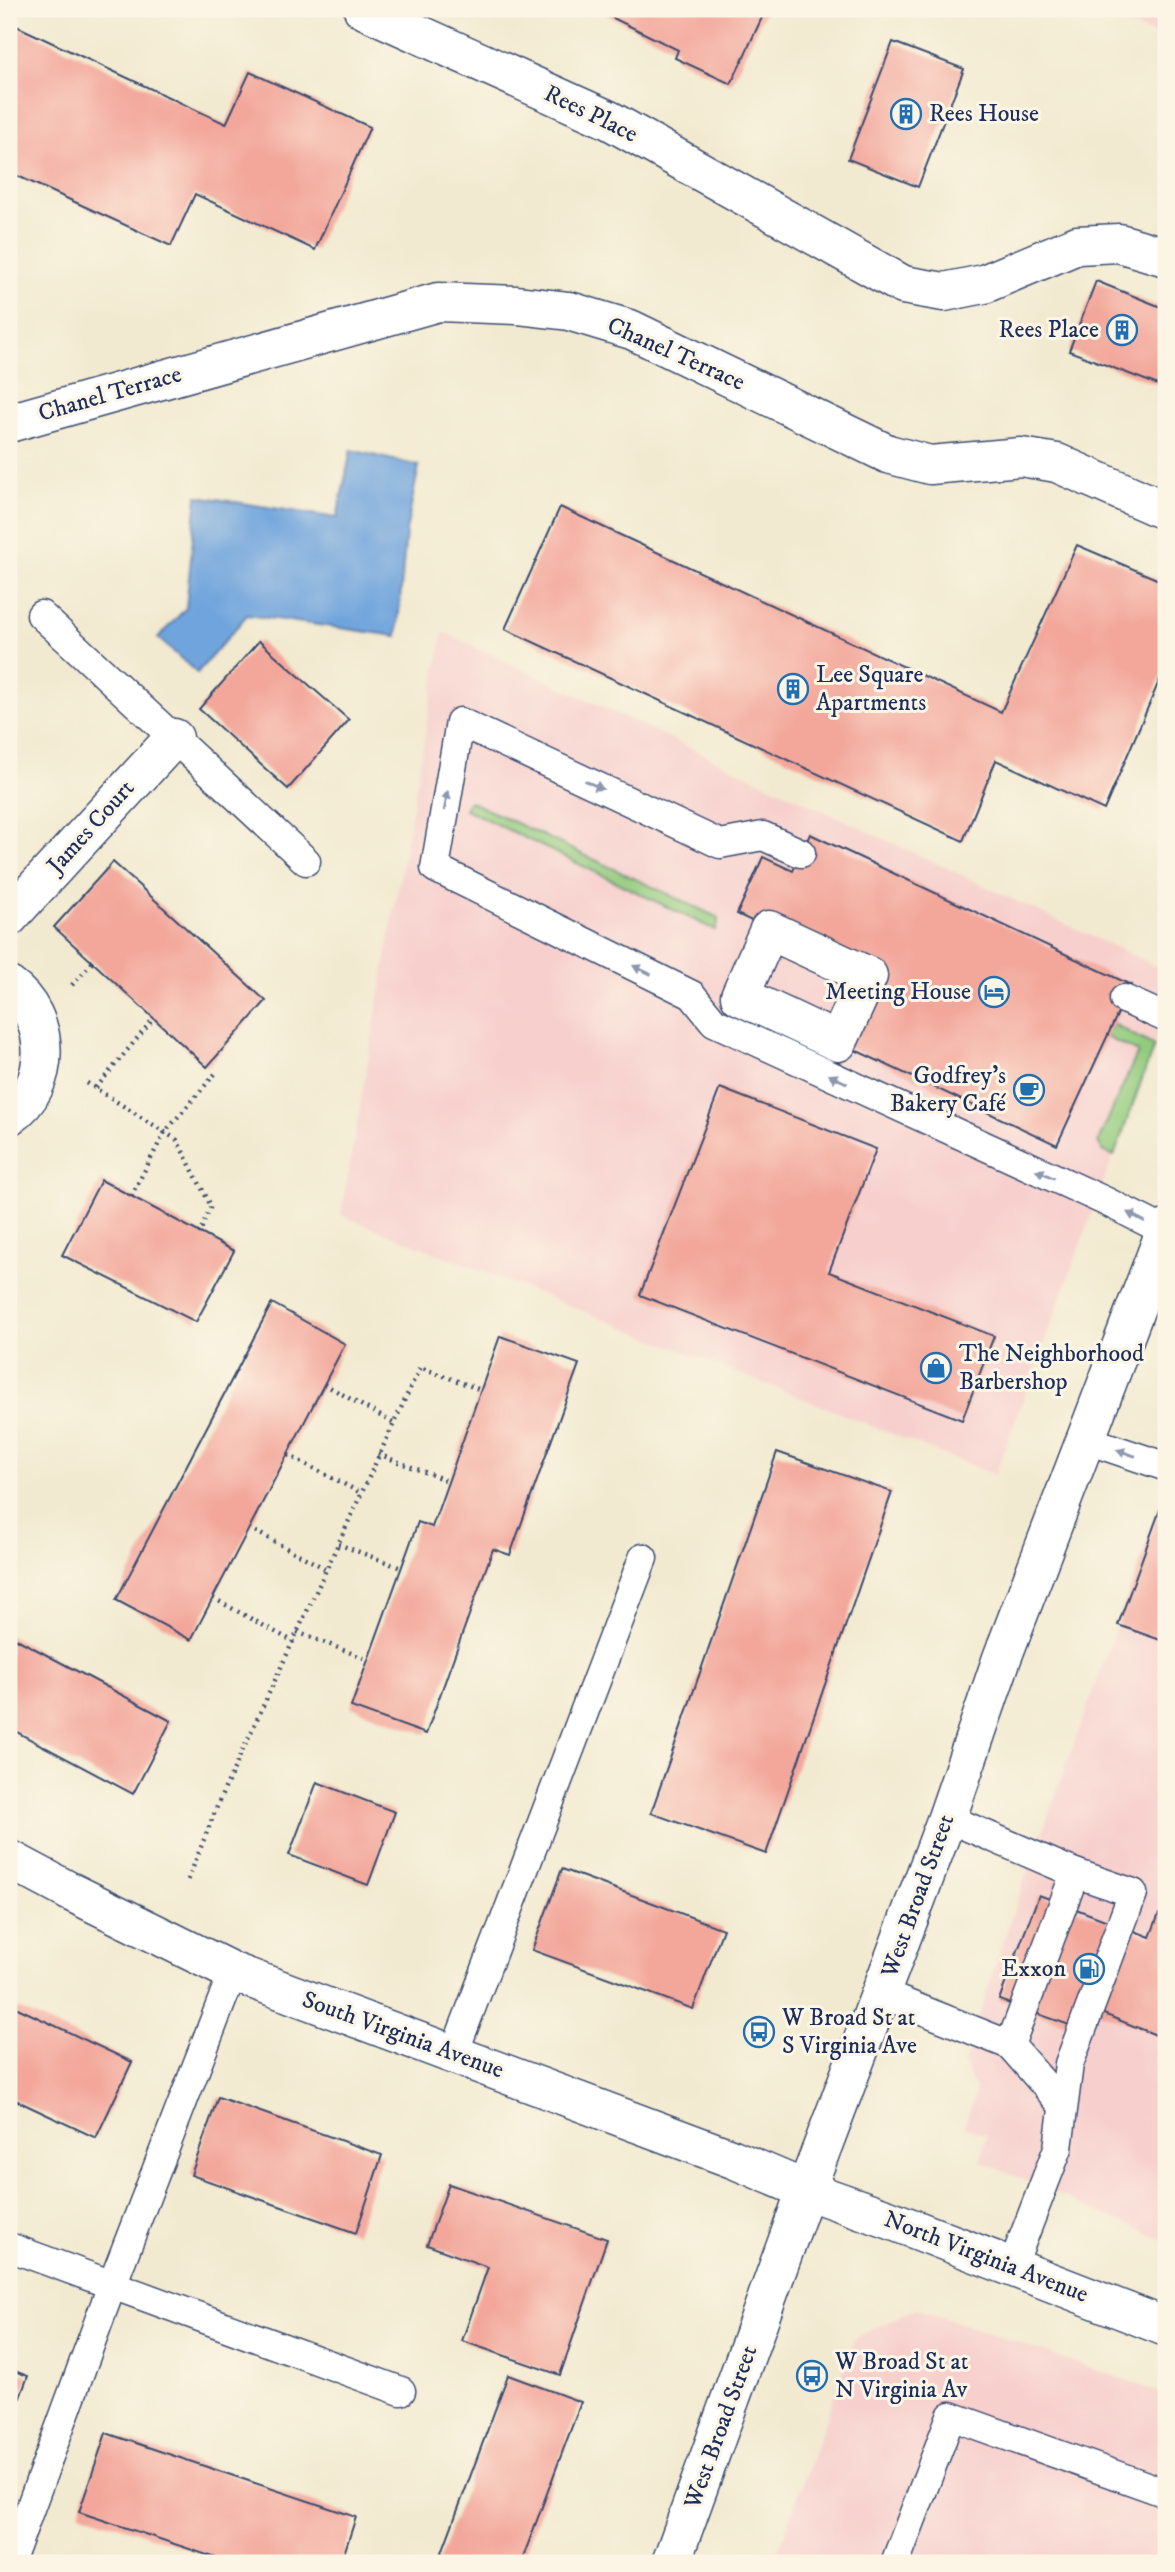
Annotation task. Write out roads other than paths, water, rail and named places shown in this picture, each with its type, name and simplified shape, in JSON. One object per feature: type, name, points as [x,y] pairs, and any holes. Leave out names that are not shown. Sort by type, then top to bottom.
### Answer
[{"type":"street","name":"Rees Place","points":[[363,9],[609,120],[903,285],[944,292],[984,284],[1077,245],[1119,243],[1166,257]]},
{"type":"street","name":"Chanel Terrace","points":[[9,423],[438,302],[517,305],[569,311],[632,330],[888,454],[930,465],[1021,457],[1057,463],[1166,511]]},
{"type":"street","name":"James Court","points":[[9,917],[174,738]]},
{"type":"street","points":[[9,986],[34,1016],[43,1048],[35,1087],[19,1110],[9,1116]]},
{"type":"street","name":"West Broad Street","points":[[671,2563],[806,2190],[947,1818],[1002,1658],[1166,1230]]},
{"type":"street","name":"South Virginia Avenue","points":[[9,1858],[69,1891],[233,1972],[733,2159],[806,2190]]},
{"type":"street","name":"North Virginia Avenue","points":[[806,2190],[1166,2327]]},
{"type":"lane","points":[[41,615],[306,862]]},
{"type":"lane","points":[[801,853],[763,835],[720,844],[460,722],[435,868],[692,995],[713,1021],[1166,1230]]},
{"type":"lane","points":[[1124,999],[1166,1018]]},
{"type":"lane","points":[[1087,1440],[1164,1466]]},
{"type":"lane","points":[[454,2053],[643,1559]]},
{"type":"lane","points":[[947,1818],[1075,1873],[1133,1893],[1069,2064],[1058,2148],[1012,2267]]},
{"type":"lane","points":[[1010,2045],[1075,1873]]},
{"type":"lane","points":[[10,2563],[112,2285],[233,1972]]},
{"type":"lane","points":[[882,1994],[1010,2045],[1063,2106]]},
{"type":"lane","points":[[9,2247],[401,2392]]},
{"type":"lane","points":[[895,2563],[951,2416],[1166,2493]]},
{"type":"water","points":[[351,450],[419,466],[406,531],[397,636],[247,615],[197,673],[158,638],[186,608],[197,496],[337,518]]},
{"type":"place","name":"Rees House","points":[[906,114]]},
{"type":"place","name":"Rees Place","points":[[1122,330]]},
{"type":"place","name":"Lee Square Apartments","points":[[793,689]]},
{"type":"place","name":"Meeting House","points":[[994,992]]},
{"type":"place","name":"Godfrey’s Bakery Café","points":[[1029,1090]]},
{"type":"place","name":"The Neighborhood Barbershop","points":[[936,1368]]},
{"type":"place","name":"Exxon","points":[[1089,1969]]},
{"type":"place","name":"W Broad St at S Virginia Ave","points":[[759,2032]]},
{"type":"place","name":"W Broad St at N Virginia Av","points":[[812,2376]]}]
